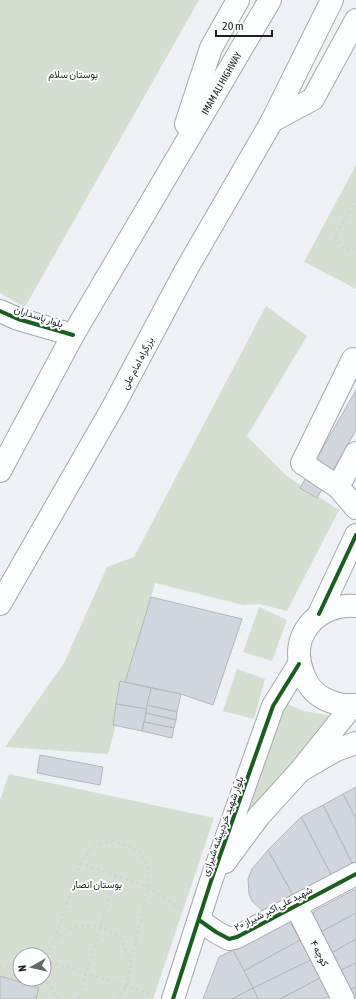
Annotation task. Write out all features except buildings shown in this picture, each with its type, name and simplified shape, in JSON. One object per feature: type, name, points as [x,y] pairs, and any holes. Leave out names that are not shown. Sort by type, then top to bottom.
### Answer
[{"type":"main road","points":[[0,471],[73,335],[172,166],[211,48],[238,0]]},
{"type":"main road","name":"IMAM ALI HIGHWAY","points":[[172,166],[270,0]]},
{"type":"main road","points":[[272,121],[332,0]]},
{"type":"main road","points":[[272,121],[313,99],[356,20]]},
{"type":"main road","name":"بزرگراه امام علی","points":[[0,604],[113,406],[186,270],[272,121]]},
{"type":"main road","name":"بلوار پاسداران","points":[[0,311],[18,319],[73,335]]},
{"type":"main road","points":[[356,360],[353,359],[302,463],[338,487],[356,508]]},
{"type":"main road","points":[[338,487],[356,453]]},
{"type":"main road","points":[[320,614],[356,535]]},
{"type":"main road","points":[[354,705],[342,705],[322,698],[307,684],[299,664],[299,647],[304,631],[320,614],[337,606],[356,606]]},
{"type":"main road","name":"بلوار شهید خردپیشه شیرازی","points":[[167,998],[199,920],[211,881],[273,706],[299,664]]},
{"type":"main road","name":"بلوار شهید خردپیشه شیرازی","points":[[211,881],[259,816],[300,771],[354,705]]},
{"type":"main road","points":[[300,771],[336,750],[356,743]]},
{"type":"main road","name":"شهید علی اکبر شیراز ۲۰","points":[[199,920],[229,939],[237,937],[356,874]]},
{"type":"main road","name":"کوچه ۴","points":[[296,906],[343,999]]},
{"type":"path","points":[[356,200],[335,237],[343,248],[356,249]]},
{"type":"path","points":[[51,947],[80,863],[93,846],[113,841],[140,851],[148,868],[148,887],[127,986],[117,999]]},
{"type":"path","points":[[80,863],[148,887],[199,920]]},
{"type":"path","points":[[78,999],[116,876]]},
{"type":"path","points":[[55,939],[76,926],[100,926],[121,939],[131,962]]},
{"type":"path","points":[[52,962],[167,998]]},
{"type":"path","points":[[0,967],[12,965]]},
{"type":"path","points":[[50,987],[53,993],[59,999]]},
{"type":"green space","name":"بوستان سلام","points":[[0,0],[199,0],[25,307],[0,293]]},
{"type":"green space","points":[[356,165],[356,289],[304,262]]},
{"type":"green space","points":[[266,306],[307,336],[247,436],[288,477],[339,510],[287,611],[259,604],[243,605],[155,583],[108,754],[5,747],[64,663],[107,567],[134,557]]},
{"type":"green space","points":[[259,607],[287,620],[272,661],[243,652]]},
{"type":"green space","points":[[237,669],[265,679],[254,719],[223,711]]},
{"type":"green space","points":[[285,703],[304,711],[337,717],[250,810],[249,798]]},
{"type":"green space","name":"بوستان انصار","points":[[9,774],[214,818],[153,999],[0,999],[0,800]]},
{"type":"cycle path","points":[[0,311],[18,319],[73,335]]},
{"type":"cycle path","points":[[319,614],[356,535]]},
{"type":"cycle path","points":[[173,999],[211,881],[273,706],[299,664]]},
{"type":"cycle path","points":[[199,920],[229,939],[237,937],[356,874]]}]
